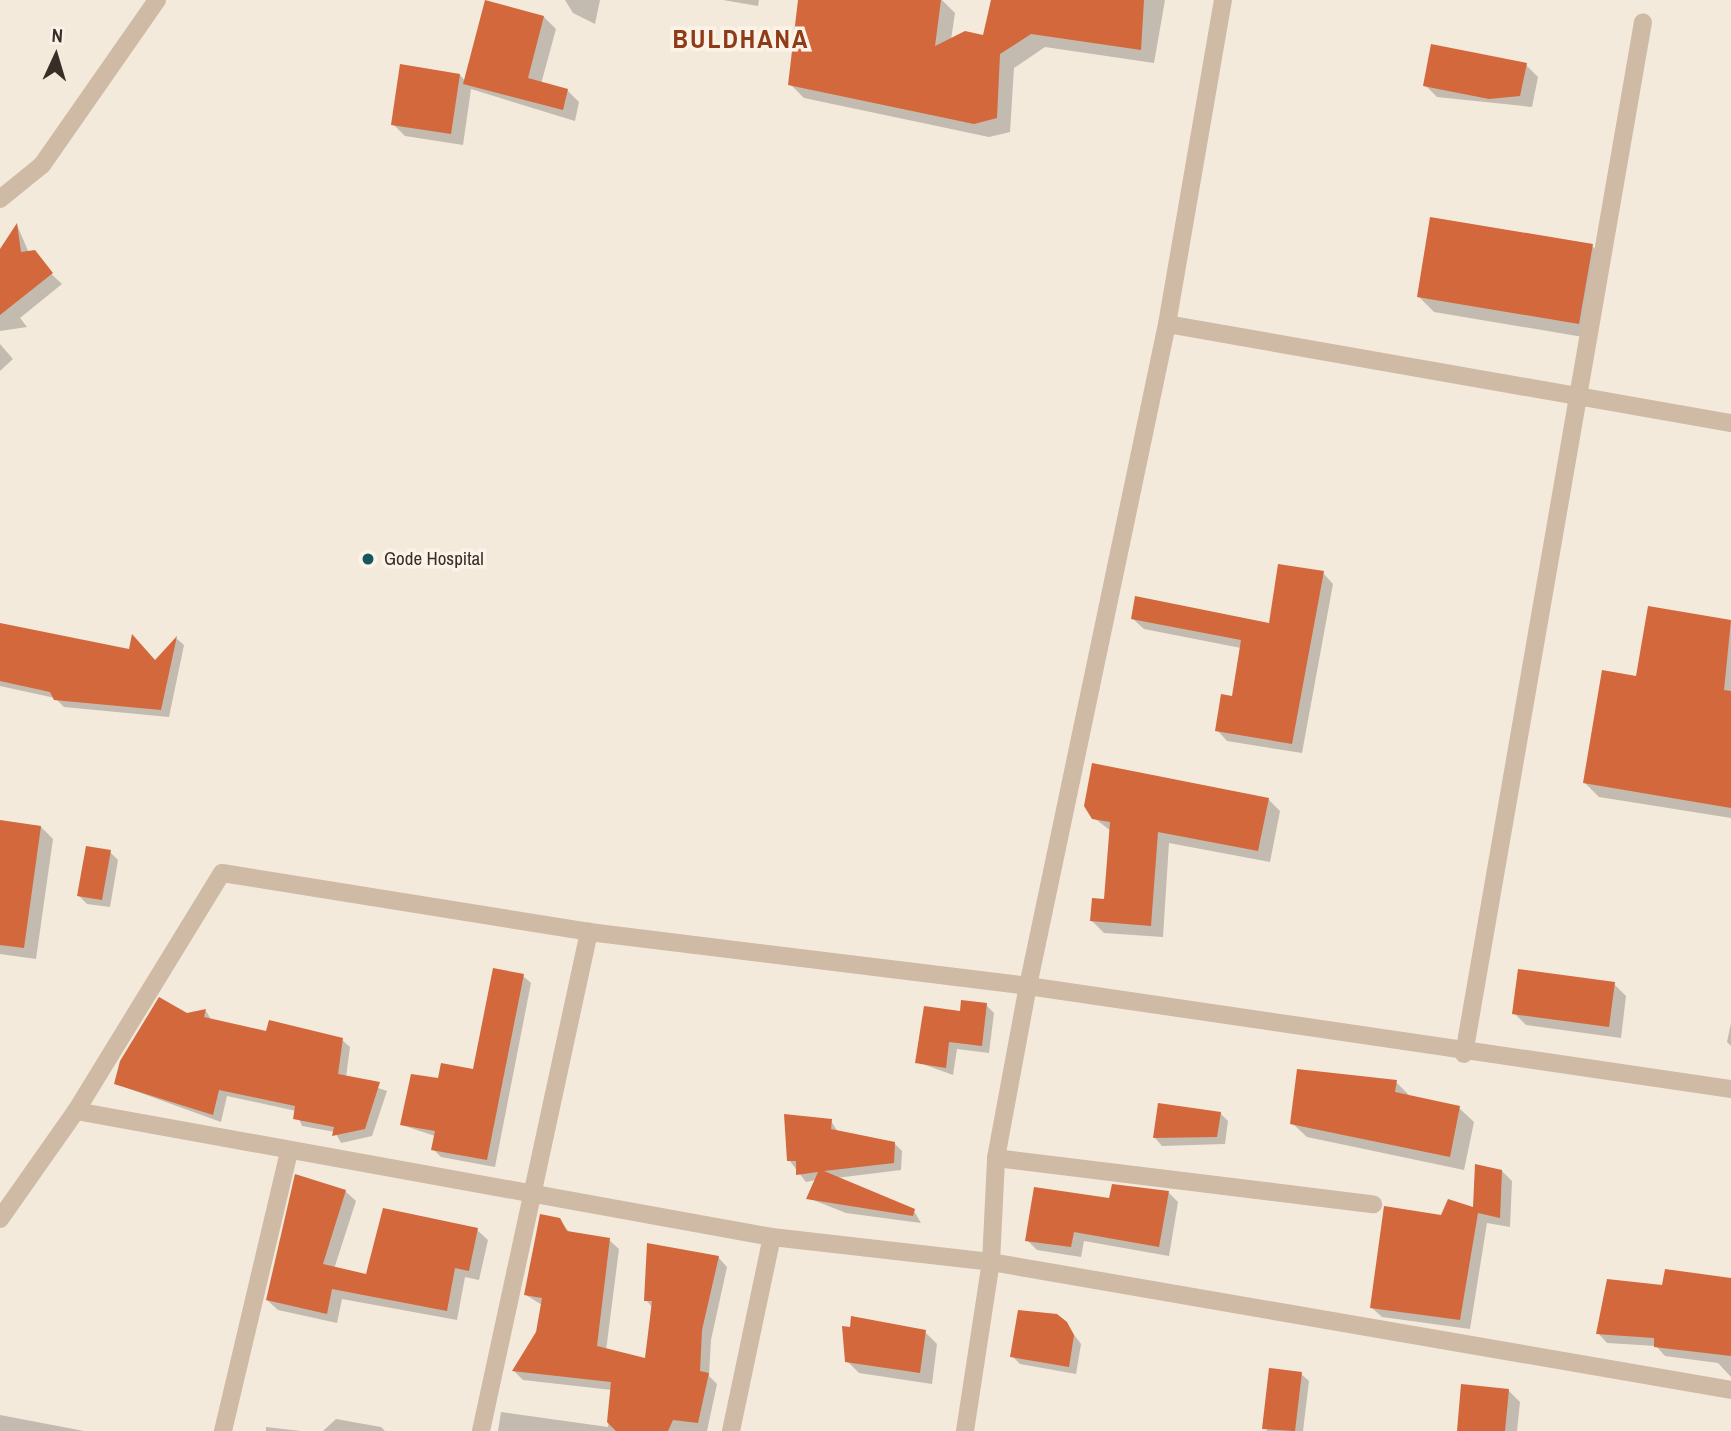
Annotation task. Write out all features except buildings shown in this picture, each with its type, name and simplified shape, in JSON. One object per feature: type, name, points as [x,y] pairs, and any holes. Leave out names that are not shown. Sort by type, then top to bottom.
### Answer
[{"type":"street","points":[[0,199],[42,165],[157,0]]},
{"type":"street","points":[[965,1431],[991,1262],[996,1158],[1028,986],[1167,324],[1223,0]]},
{"type":"street","points":[[1464,1054],[1576,395],[1643,22]]},
{"type":"street","points":[[1167,324],[1731,423]]},
{"type":"street","points":[[0,1219],[76,1111],[222,873],[589,932],[1028,986],[1464,1054],[1731,1089]]},
{"type":"street","points":[[481,1431],[530,1191],[589,932]]},
{"type":"street","points":[[76,1111],[289,1151],[530,1191],[772,1237],[991,1262],[1731,1390]]},
{"type":"street","points":[[223,1431],[289,1151]]},
{"type":"street","points":[[996,1158],[1373,1204]]},
{"type":"street","points":[[731,1431],[772,1237]]},
{"type":"place","name":"Gode Hospital","points":[[368,559]]},
{"type":"district","name":"BULDHANA","points":[[741,39]]}]
